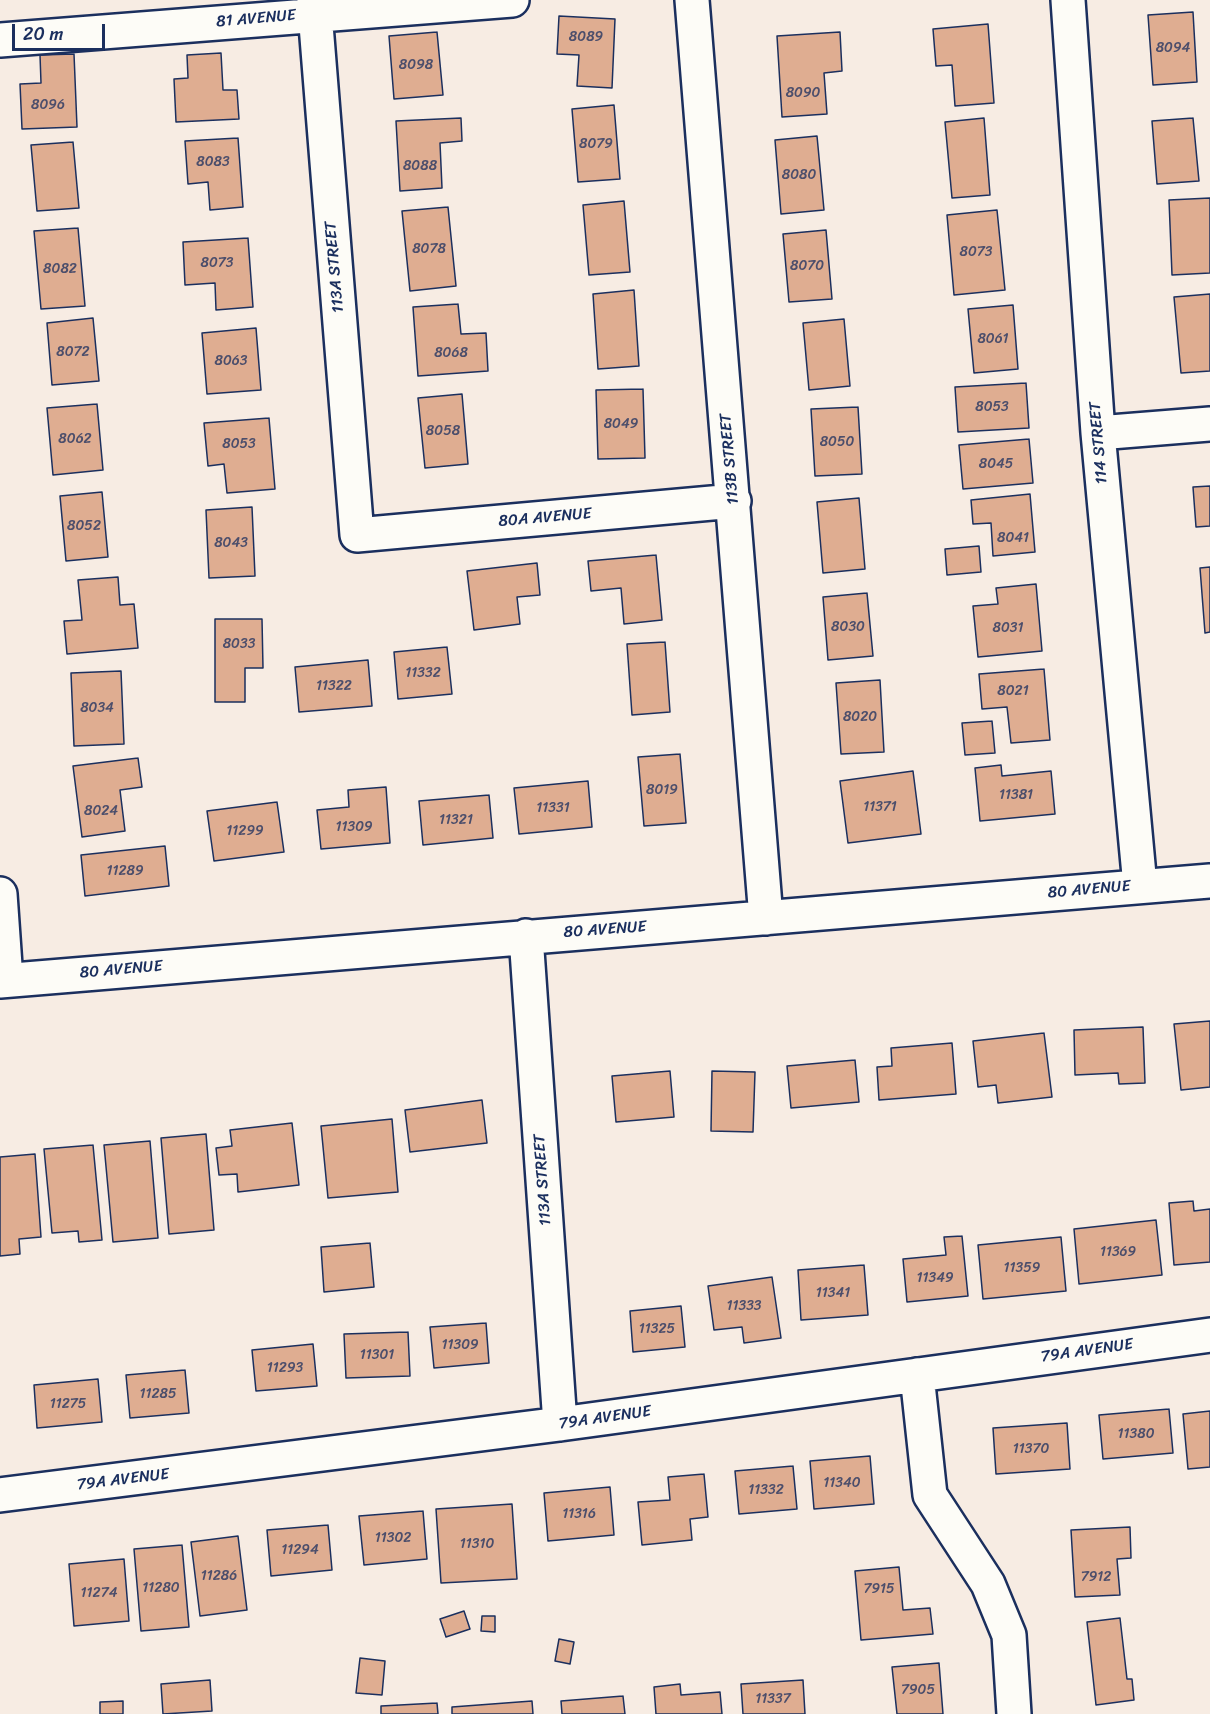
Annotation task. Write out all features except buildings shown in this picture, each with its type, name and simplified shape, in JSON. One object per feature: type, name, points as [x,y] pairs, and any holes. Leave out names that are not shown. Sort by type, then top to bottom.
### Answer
[{"type":"street","name":"81 AVENUE","points":[[0,40],[315,7],[512,0]]},
{"type":"street","name":"113B STREET","points":[[692,0],[766,918]]},
{"type":"street","name":"114 STREET","points":[[1068,0],[1098,433],[1140,886]]},
{"type":"street","name":"113A STREET","points":[[315,7],[357,535]]},
{"type":"street","points":[[1098,433],[1210,424]]},
{"type":"street","name":"80A AVENUE","points":[[357,535],[734,501]]},
{"type":"street","name":"80 AVENUE","points":[[3,980],[1210,880]]},
{"type":"street","points":[[0,894],[3,980]]},
{"type":"street","name":"113A STREET","points":[[526,936],[560,1424]]},
{"type":"street","name":"79A AVENUE","points":[[0,1495],[560,1424],[1210,1335]]},
{"type":"street","points":[[918,1375],[930,1495],[988,1584],[1009,1635],[1014,1714]]}]
